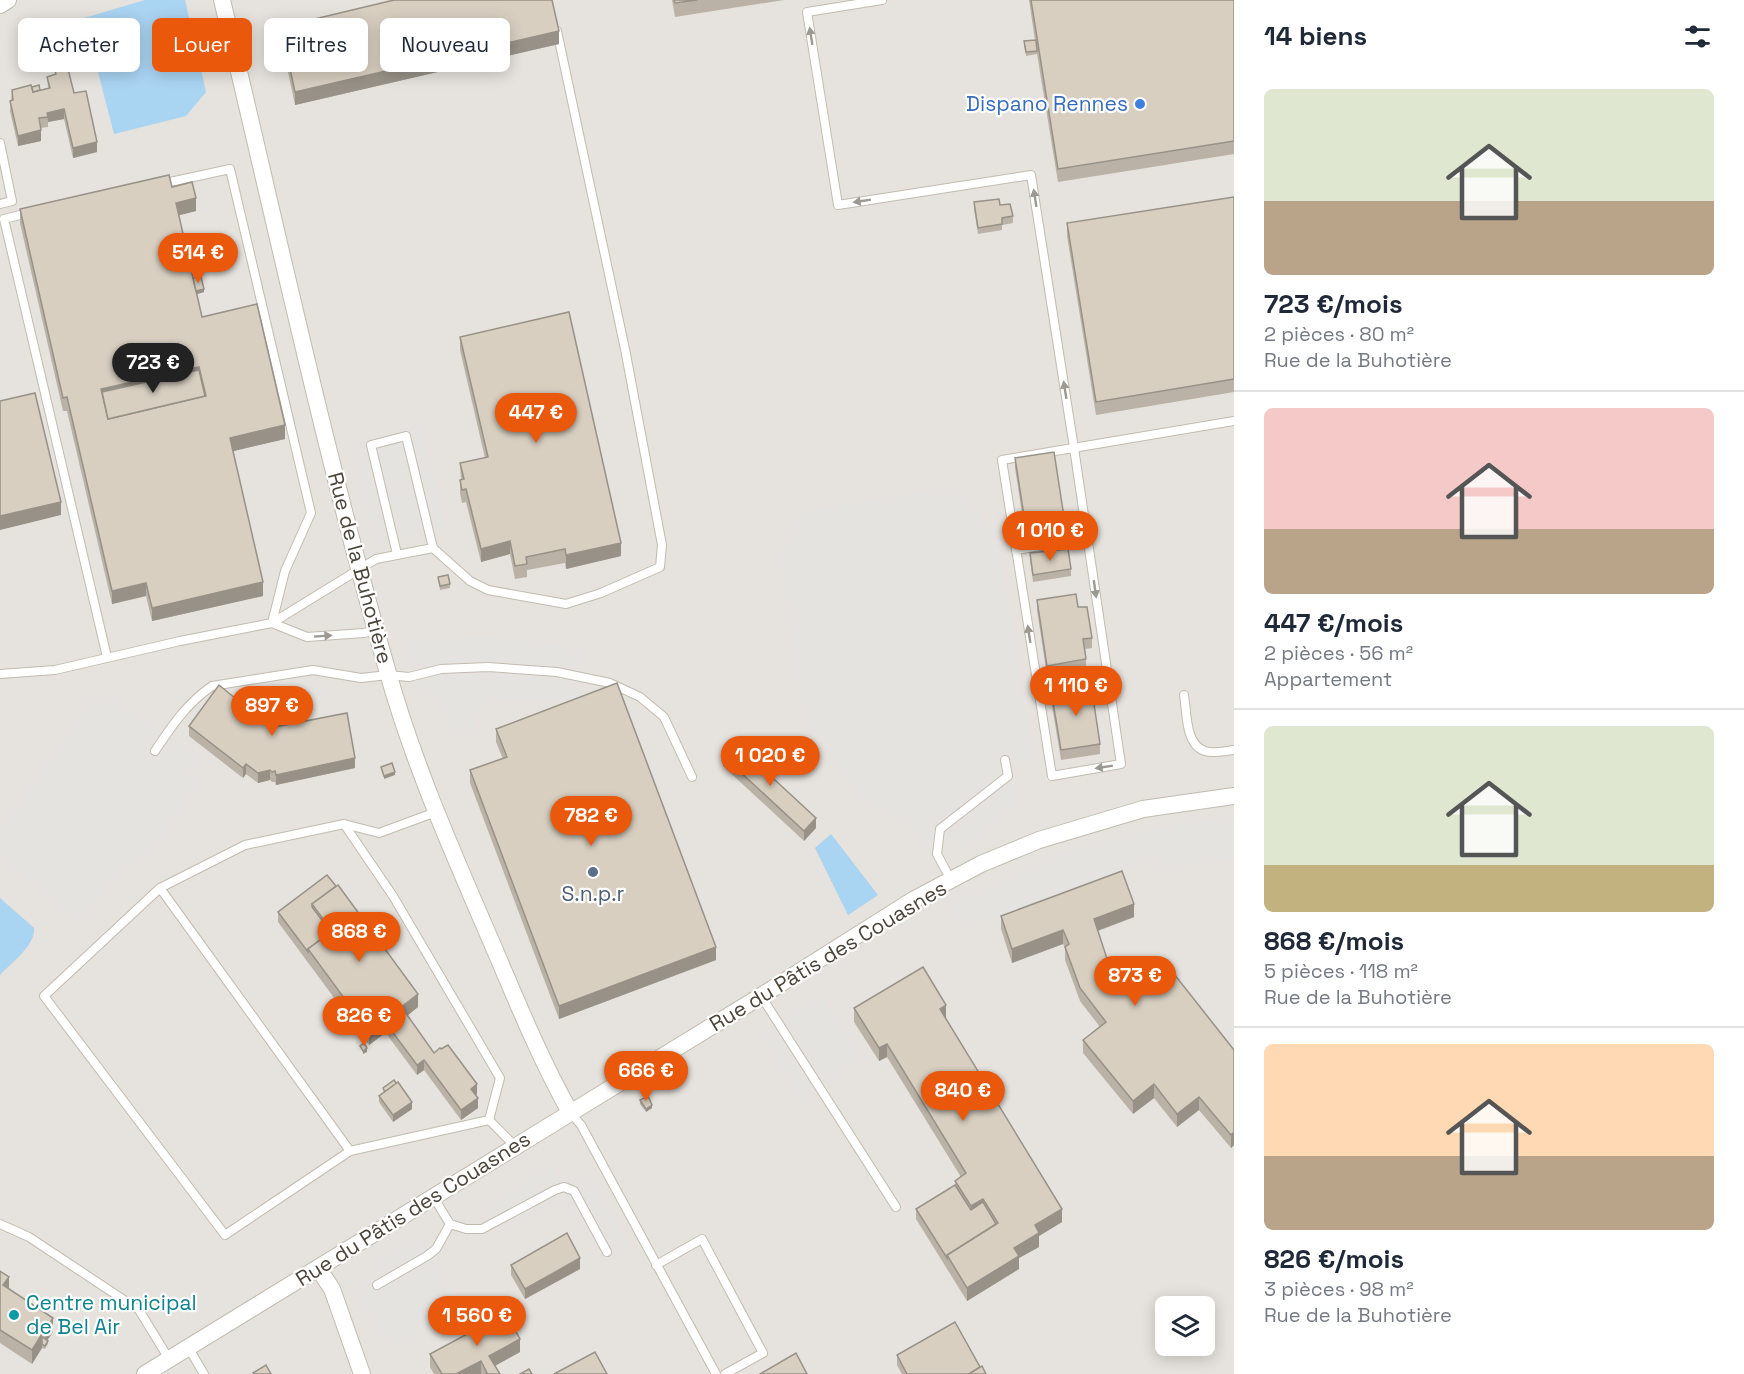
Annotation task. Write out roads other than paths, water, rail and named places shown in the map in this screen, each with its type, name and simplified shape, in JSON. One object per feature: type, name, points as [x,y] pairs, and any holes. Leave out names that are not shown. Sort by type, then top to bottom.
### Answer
[{"type":"street","points":[[0,5],[8,0]]},
{"type":"street","name":"Rue de la Buhotière","points":[[222,0],[258,147],[279,249],[359,570],[388,675],[436,812],[546,1069],[570,1112]]},
{"type":"street","name":"Rue du Pâtis des Couasnes","points":[[145,1374],[434,1198],[913,900],[1008,851],[1097,822],[1143,809],[1234,796]]},
{"type":"street","points":[[318,1268],[332,1289],[363,1374]]},
{"type":"lane","points":[[882,0],[807,12],[837,205],[1031,174],[1074,448],[1088,538],[1121,764],[1052,776],[1002,460],[1074,448],[1234,421]]},
{"type":"lane","points":[[397,554],[371,445],[406,436],[433,548],[462,575],[483,588],[566,604],[602,594],[660,567],[662,544],[625,349],[556,22]]},
{"type":"lane","points":[[0,143],[12,201],[1,204],[4,219],[107,657]]},
{"type":"lane","points":[[151,186],[231,168],[312,513],[285,571],[272,623]]},
{"type":"lane","points":[[4,219],[38,211]]},
{"type":"lane","points":[[1016,550],[1088,538]]},
{"type":"lane","points":[[0,674],[55,670],[240,628],[272,623],[376,559],[433,548]]},
{"type":"lane","points":[[272,623],[307,637],[377,630]]},
{"type":"lane","points":[[155,751],[179,715],[200,694],[212,686],[313,670],[361,678],[388,675],[409,677],[441,669],[511,667],[556,672],[610,683],[640,697],[664,717],[692,777]]},
{"type":"lane","points":[[1184,694],[1190,733],[1196,747],[1207,752],[1234,750]]},
{"type":"lane","points":[[951,881],[937,854],[940,829],[1008,777],[1005,760]]},
{"type":"lane","points":[[436,812],[379,833],[344,824],[245,845],[160,888],[44,996],[225,1235],[350,1151],[489,1120]]},
{"type":"lane","points":[[344,824],[393,896],[500,1078],[489,1120]]},
{"type":"lane","points":[[160,888],[350,1151]]},
{"type":"lane","points":[[761,996],[896,1207]]},
{"type":"lane","points":[[570,1112],[581,1125],[716,1374]]},
{"type":"lane","points":[[489,1120],[515,1146]]},
{"type":"lane","points":[[434,1198],[450,1224],[482,1229],[564,1187],[574,1191],[607,1252]]},
{"type":"lane","points":[[0,1224],[29,1237],[139,1310],[169,1359]]},
{"type":"lane","points":[[377,1285],[436,1249],[450,1224]]},
{"type":"lane","points":[[656,1265],[702,1239],[764,1353],[725,1374]]},
{"type":"lane","points":[[188,1347],[204,1374]]},
{"type":"water","points":[[145,0],[185,0],[189,18],[152,18],[152,72],[201,72],[206,92],[186,116],[114,134],[98,72],[140,72],[140,18],[84,18]]},
{"type":"water","points":[[831,834],[878,895],[848,915],[815,848]]},
{"type":"water","points":[[0,898],[34,928],[34,934],[27,947],[0,975]]},
{"type":"place","name":"Dispano Rennes","points":[[1140,104]]},
{"type":"place","name":"S.n.p.r","points":[[593,872]]},
{"type":"place","name":"Centre municipal de Bel Air","points":[[14,1315]]}]
